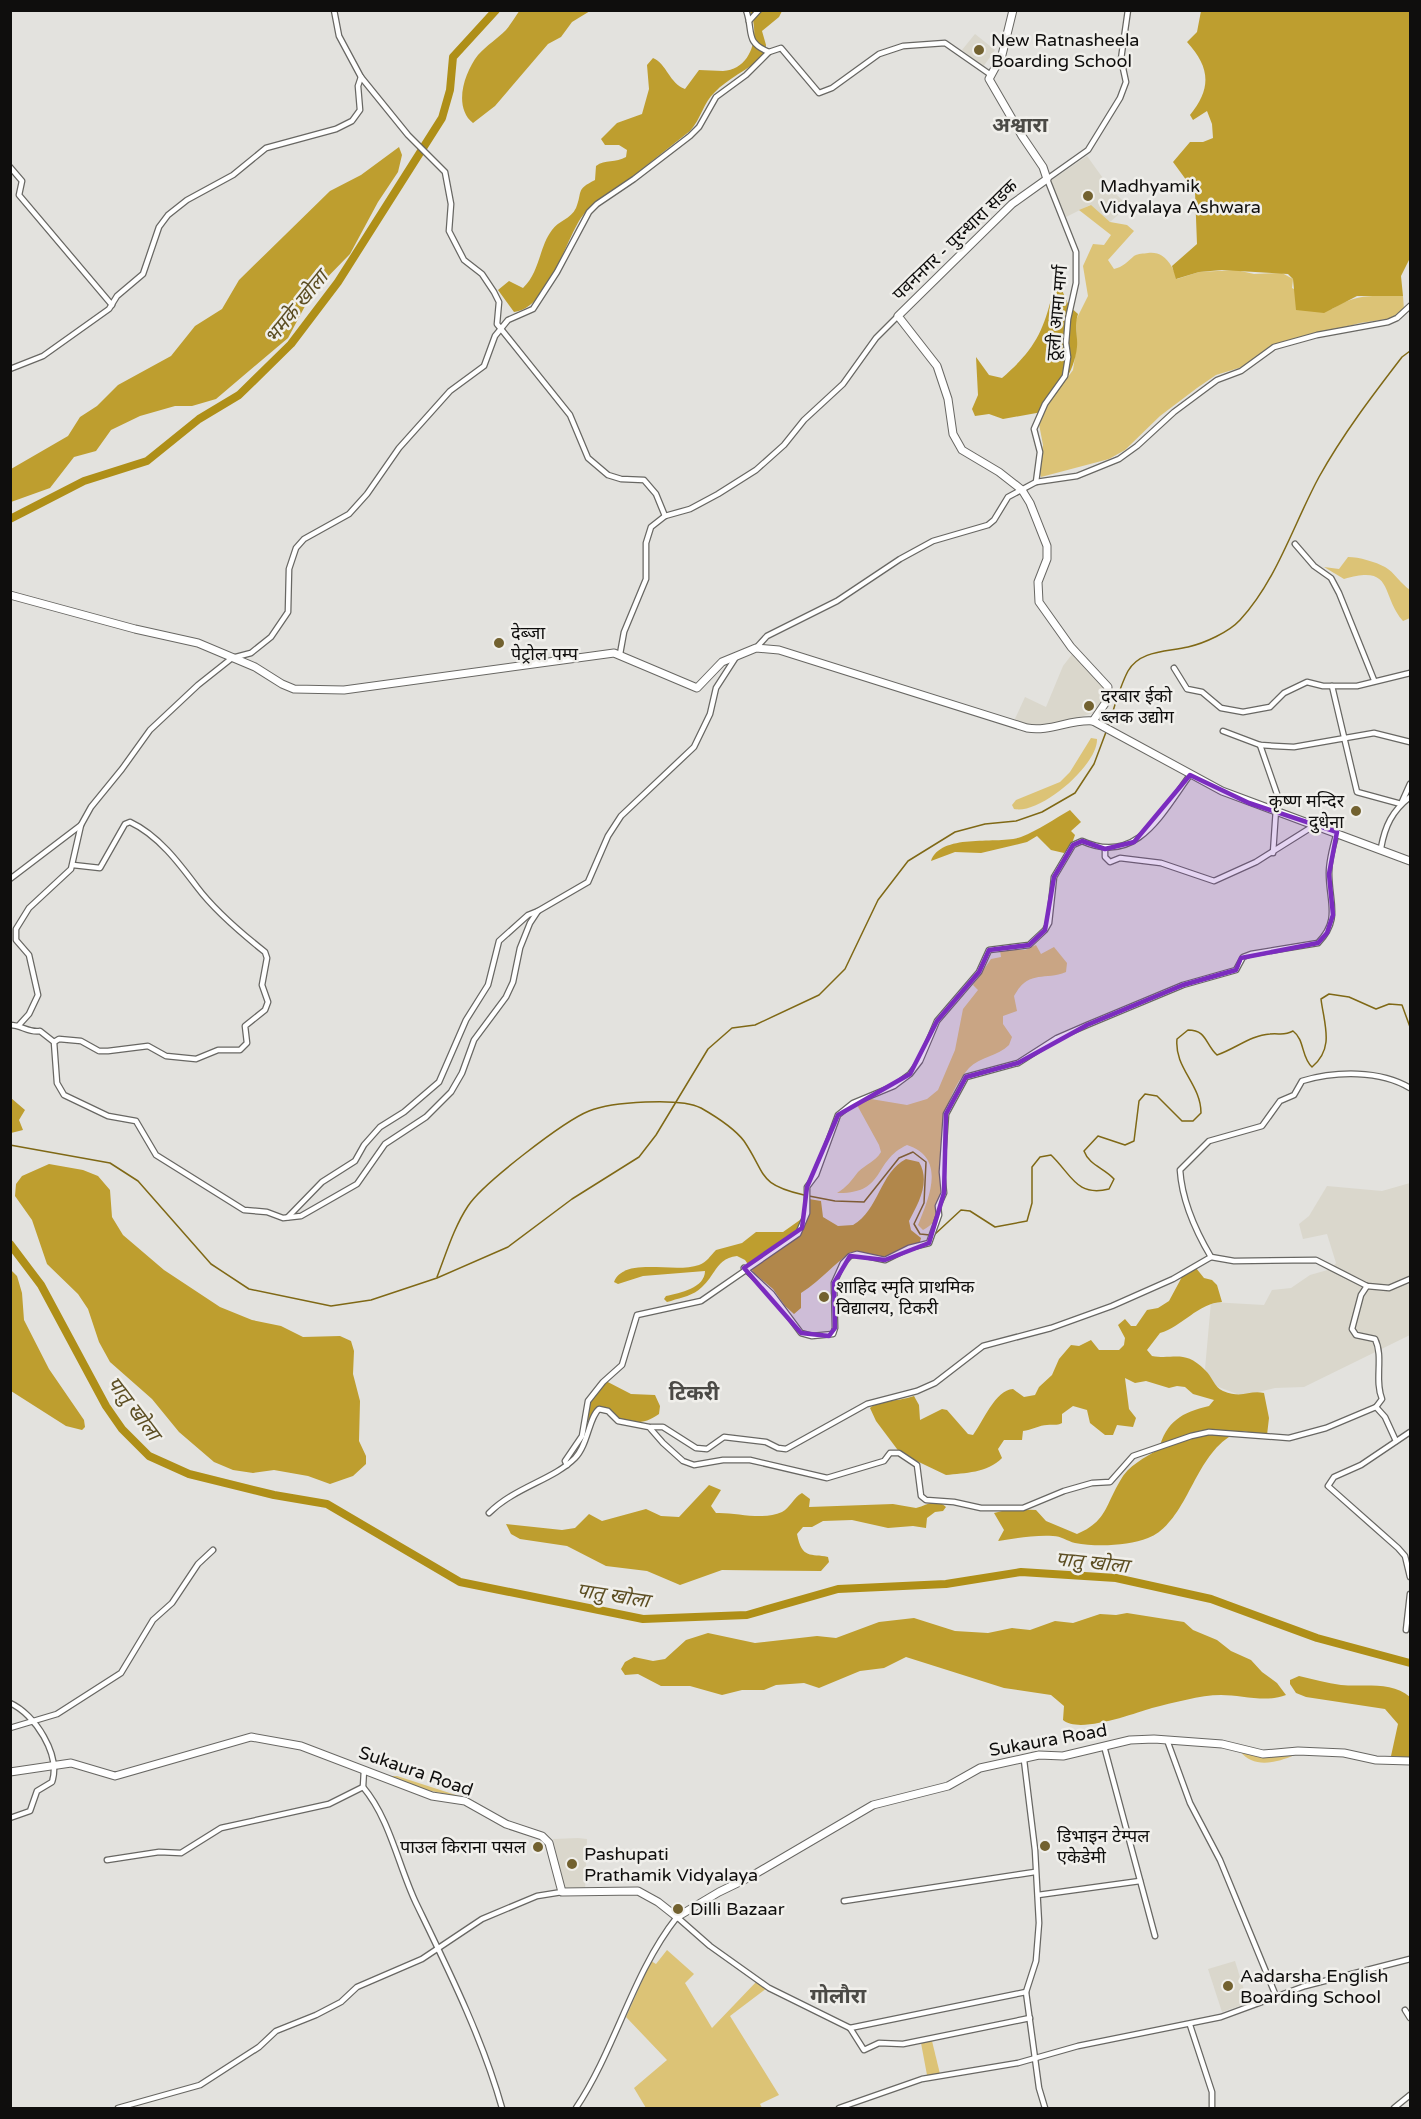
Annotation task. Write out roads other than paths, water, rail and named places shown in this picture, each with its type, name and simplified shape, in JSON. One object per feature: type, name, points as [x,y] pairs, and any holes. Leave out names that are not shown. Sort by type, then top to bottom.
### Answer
[{"type":"street","points":[[334,10],[339,36],[361,76],[408,135],[445,171],[451,204],[449,231],[464,260],[482,274],[494,292],[499,302],[497,324],[500,329],[570,415],[588,459],[608,475],[621,479],[644,480],[656,494],[665,516]]},
{"type":"street","points":[[746,10],[752,41],[755,46],[769,52]]},
{"type":"street","points":[[749,21],[759,10]]},
{"type":"street","points":[[1013,10],[1002,55],[991,75],[992,86],[1043,167],[1047,179],[1088,150],[1120,98],[1126,82],[1121,59],[1128,10]]},
{"type":"street","points":[[19,1025],[28,1014],[38,994],[29,955],[14,940],[16,929],[29,908],[64,878],[73,865],[81,825],[91,807],[122,770],[150,730],[198,685],[232,658],[251,653],[261,646],[288,612],[289,569],[296,548],[304,539],[349,514],[367,494],[399,448],[450,391],[484,366],[500,329],[508,320],[533,309],[557,272],[589,212],[597,204],[634,180],[699,127],[716,97],[751,72],[769,52],[781,48],[819,93],[832,88],[879,54],[903,46],[945,43],[991,75]]},
{"type":"street","points":[[10,369],[55,349],[112,305],[117,296],[143,274],[159,227],[168,215],[211,185],[233,175],[266,148],[318,135],[352,121],[360,110],[358,86],[361,76]]},
{"type":"street","points":[[10,167],[22,181],[19,195],[112,305]]},
{"type":"street","name":"पवननगर - पुरन्धारा सडक","points":[[1047,179],[1012,204],[898,316],[937,366],[948,399],[953,434],[962,450],[999,472],[1022,490],[1038,519],[1047,546],[1047,559],[1038,582],[1039,602],[1071,646],[1108,687],[1106,702],[1096,722]]},
{"type":"street","name":"ठूली आमा मार्ग","points":[[1036,482],[1040,452],[1034,429],[1045,404],[1065,376],[1068,357],[1066,343],[1068,319],[1076,283],[1076,252],[1047,179]]},
{"type":"street","points":[[756,648],[767,636],[837,601],[900,559],[933,541],[988,525],[994,520],[1008,497],[1036,482],[1077,476],[1119,459],[1137,446],[1174,412],[1217,380],[1241,371],[1274,346],[1317,335],[1388,322],[1397,318],[1410,306]]},
{"type":"street","points":[[620,654],[624,632],[646,579],[648,534],[651,527],[665,516],[690,509],[710,499],[756,470],[784,445],[804,420],[843,384],[876,338],[898,316]]},
{"type":"street","points":[[1295,544],[1335,585],[1374,680]]},
{"type":"street","points":[[10,595],[135,629],[198,642],[255,667],[288,687],[319,690],[344,690],[620,654],[684,685],[697,688],[722,662],[756,648],[779,650],[1027,728],[1045,730],[1075,722],[1096,722],[1125,736],[1190,775],[1249,803],[1337,832],[1410,861]]},
{"type":"street","points":[[288,1218],[322,1182],[345,1170],[355,1161],[364,1145],[380,1127],[404,1112],[439,1082],[466,1020],[488,985],[499,941],[528,915],[588,882],[608,836],[621,816],[694,747],[710,714],[716,688],[738,655]]},
{"type":"street","points":[[1174,668],[1187,689],[1202,692],[1221,708],[1234,712],[1270,707],[1284,693],[1306,682],[1332,686],[1357,686],[1410,672]]},
{"type":"street","points":[[1332,686],[1357,792],[1401,804]]},
{"type":"street","points":[[1223,731],[1260,745],[1294,747],[1374,733],[1410,742]]},
{"type":"street","points":[[1260,745],[1274,783],[1277,812],[1273,853]]},
{"type":"street","points":[[567,1466],[565,1461],[582,1436],[588,1401],[603,1382],[622,1365],[637,1315],[701,1300],[744,1268],[798,1234],[807,1213],[807,1187],[816,1175],[838,1115],[854,1103],[894,1086],[910,1074],[920,1061],[937,1021],[979,972],[989,950],[1029,945],[1045,930],[1049,923],[1054,877],[1073,845],[1082,842],[1106,849],[1123,847],[1142,836],[1190,775]]},
{"type":"street","points":[[1381,848],[1389,820],[1401,804],[1410,784]]},
{"type":"street","points":[[1401,804],[1410,797]]},
{"type":"street","points":[[54,1042],[59,1039],[81,1041],[99,1051],[148,1046],[166,1056],[200,1059],[218,1050],[240,1050],[247,1043],[245,1026],[265,1010],[268,1002],[262,985],[267,958],[265,952],[211,902],[179,863],[143,830],[130,822],[125,824],[100,868],[73,865]]},
{"type":"street","points":[[10,879],[81,825]]},
{"type":"street","points":[[1106,849],[1105,857],[1110,862],[1120,858],[1161,863],[1214,882],[1273,853],[1316,825]]},
{"type":"street","points":[[744,1268],[772,1294],[801,1334],[829,1336],[835,1328],[834,1282],[843,1263],[850,1256],[857,1254],[885,1260],[909,1248],[929,1243],[939,1215],[938,1206],[944,1193],[942,1172],[946,1114],[966,1077],[1018,1063],[1057,1038],[1184,985],[1236,970],[1243,957],[1318,943],[1330,928],[1333,915],[1329,874],[1337,832]]},
{"type":"street","points":[[10,1025],[19,1025],[32,1032],[40,1031],[54,1042],[57,1083],[64,1095],[108,1116],[136,1121],[156,1155],[236,1206],[288,1218],[301,1216],[357,1184],[385,1144],[426,1117],[451,1092],[462,1072],[474,1040],[506,997],[513,982],[520,948],[538,911]]},
{"type":"street","points":[[1211,1257],[1196,1232],[1180,1170],[1209,1141],[1262,1126],[1280,1101],[1294,1095],[1302,1081],[1358,1073],[1396,1079],[1410,1088]]},
{"type":"street","points":[[489,1513],[501,1501],[520,1488],[567,1466],[583,1446],[595,1413],[599,1409],[608,1411],[618,1421],[649,1427],[663,1427],[696,1448],[714,1446],[724,1437],[766,1442],[778,1449],[786,1449],[801,1438],[867,1404],[917,1391],[935,1383],[983,1346],[1051,1328],[1112,1306],[1173,1279],[1211,1257],[1234,1261],[1316,1260],[1367,1286],[1389,1288],[1410,1279]]},
{"type":"street","points":[[649,1427],[683,1461],[694,1465],[723,1460],[750,1460],[826,1478],[884,1461],[894,1452],[912,1459],[917,1465],[921,1496],[926,1500],[954,1502],[981,1508],[1023,1508],[1064,1491],[1092,1483],[1110,1482],[1133,1456],[1191,1436],[1209,1432],[1289,1438],[1326,1428],[1376,1407],[1382,1399],[1378,1382],[1378,1346],[1375,1339],[1356,1335],[1352,1329],[1361,1295],[1367,1286]]},
{"type":"street","points":[[1376,1407],[1385,1417],[1396,1441]]},
{"type":"street","points":[[1410,1432],[1361,1465],[1334,1477],[1328,1486],[1406,1556],[1410,1576]]},
{"type":"street","points":[[10,1728],[57,1714],[121,1673],[153,1620],[172,1603],[198,1564],[213,1550]]},
{"type":"street","points":[[1406,1630],[1410,1594]]},
{"type":"street","points":[[10,1703],[21,1707],[42,1730],[55,1765],[52,1782],[37,1791],[30,1811],[10,1818]]},
{"type":"street","name":"Sukaura Road","points":[[10,1772],[71,1762],[115,1776],[250,1737],[301,1746],[432,1796],[465,1801],[506,1824],[542,1836],[549,1844],[562,1892]]},
{"type":"street","name":"Sukaura Road","points":[[677,1917],[873,1805],[948,1786],[980,1768],[1040,1755],[1077,1754],[1130,1740],[1167,1740],[1222,1744],[1263,1754],[1298,1751],[1344,1753],[1376,1760],[1410,1761]]},
{"type":"street","points":[[1167,1740],[1190,1803],[1220,1860],[1276,1996]]},
{"type":"street","points":[[1104,1746],[1155,1936]]},
{"type":"street","points":[[1024,1760],[1038,1895],[1038,1946],[1026,1992],[1039,2088],[1045,2109]]},
{"type":"street","points":[[364,1770],[363,1787],[371,1796],[387,1830],[416,1903],[473,2025],[496,2085],[502,2109]]},
{"type":"street","points":[[107,1860],[159,1852],[181,1853],[221,1828],[329,1804],[363,1787]]},
{"type":"street","points":[[844,1901],[1035,1872]]},
{"type":"street","points":[[1038,1895],[1140,1881]]},
{"type":"street","points":[[118,2109],[200,2085],[259,2047],[276,2031],[332,2006],[357,1988],[391,1974],[482,1919],[537,1896],[562,1892],[595,1894],[638,1891],[658,1902],[710,1946],[770,1988],[850,2028],[864,2050],[879,2043],[903,2044],[1030,2018]]},
{"type":"street","points":[[576,2109],[592,2082],[654,1950],[677,1917]]},
{"type":"street","points":[[839,2109],[922,2079],[1036,2058],[1078,2046],[1221,2017],[1276,1996],[1410,1959]]},
{"type":"street","points":[[850,2028],[1026,1992]]},
{"type":"street","points":[[1405,2010],[1410,2018]]},
{"type":"street","points":[[1190,2025],[1212,2092],[1212,2109]]},
{"type":"street","points":[[1394,2109],[1410,2095]]},
{"type":"waterway","name":"भमके खोला","points":[[10,519],[84,481],[147,461],[199,419],[239,395],[291,344],[338,282],[442,118],[450,90],[453,57],[496,10]]},
{"type":"waterway","points":[[1108,727],[1122,684],[1133,664],[1147,655],[1195,645],[1216,636],[1230,629],[1253,604],[1275,569],[1328,461],[1369,401],[1402,357],[1410,351]]},
{"type":"waterway","points":[[10,1145],[110,1163],[138,1181],[211,1264],[249,1289],[331,1306],[371,1300],[437,1278],[508,1247],[572,1199],[639,1157],[656,1135],[708,1049],[732,1028],[755,1025],[819,995],[845,969],[878,900],[908,861],[955,832],[985,824],[1016,821],[1042,812],[1075,793],[1094,764],[1106,732]]},
{"type":"waterway","points":[[934,1235],[961,1210],[970,1211],[995,1227],[1027,1221],[1032,1203],[1032,1167],[1040,1157],[1051,1155],[1082,1187],[1098,1191],[1109,1189],[1114,1179],[1089,1160],[1084,1151],[1098,1136],[1125,1145],[1134,1141],[1139,1101],[1145,1094],[1157,1096],[1182,1121],[1193,1121],[1201,1113],[1197,1093],[1183,1068],[1177,1049],[1177,1039],[1188,1030],[1199,1032],[1217,1055],[1256,1037],[1293,1031],[1312,1067],[1324,1052],[1326,1044],[1326,1026],[1321,999],[1329,994],[1349,997],[1376,1009],[1389,1004],[1402,1005],[1410,1027]]},
{"type":"waterway","points":[[437,1277],[459,1223],[476,1196],[543,1140],[577,1117],[599,1108],[645,1102],[678,1103],[701,1108],[740,1136],[770,1182],[778,1187],[804,1195]]},
{"type":"waterway","points":[[809,1196],[835,1201],[864,1202],[899,1158],[913,1152],[926,1162],[924,1203],[914,1224],[920,1234],[930,1235]]},
{"type":"waterway","name":"पातु खोला","points":[[10,1244],[41,1285],[106,1406],[122,1429],[149,1456],[189,1474],[274,1495],[327,1504],[460,1582],[643,1619],[747,1615],[838,1589],[946,1584],[1021,1572],[1116,1578],[1211,1599],[1317,1638],[1410,1663]]},
{"type":"place","name":"New Ratnasheela Boarding School","points":[[979,50]]},
{"type":"place","name":"Madhyamik Vidyalaya Ashwara","points":[[1088,196]]},
{"type":"place","name":"देब्जा पेट्रोल पम्प","points":[[499,643]]},
{"type":"place","name":"दरबार ईको ब्लक उद्योग","points":[[1089,706]]},
{"type":"place","name":"कृष्ण मन्दिर दुधेना","points":[[1356,811]]},
{"type":"place","name":"शाहिद स्मृति प्राथमिक विद्यालय, टिकरी","points":[[824,1297]]},
{"type":"place","name":"डिभाइन टेम्पल एकेडेमी","points":[[1045,1846]]},
{"type":"place","name":"पाउल किराना पसल","points":[[538,1847]]},
{"type":"place","name":"Pashupati Prathamik Vidyalaya","points":[[572,1864]]},
{"type":"place","name":"Dilli Bazaar","points":[[678,1909]]},
{"type":"place","name":"Aadarsha English Boarding School","points":[[1228,1986]]},
{"type":"district","name":"अश्वारा","points":[[1020,125]]},
{"type":"district","name":"टिकरी","points":[[694,1393]]},
{"type":"district","name":"गोलौरा","points":[[838,1996]]}]
